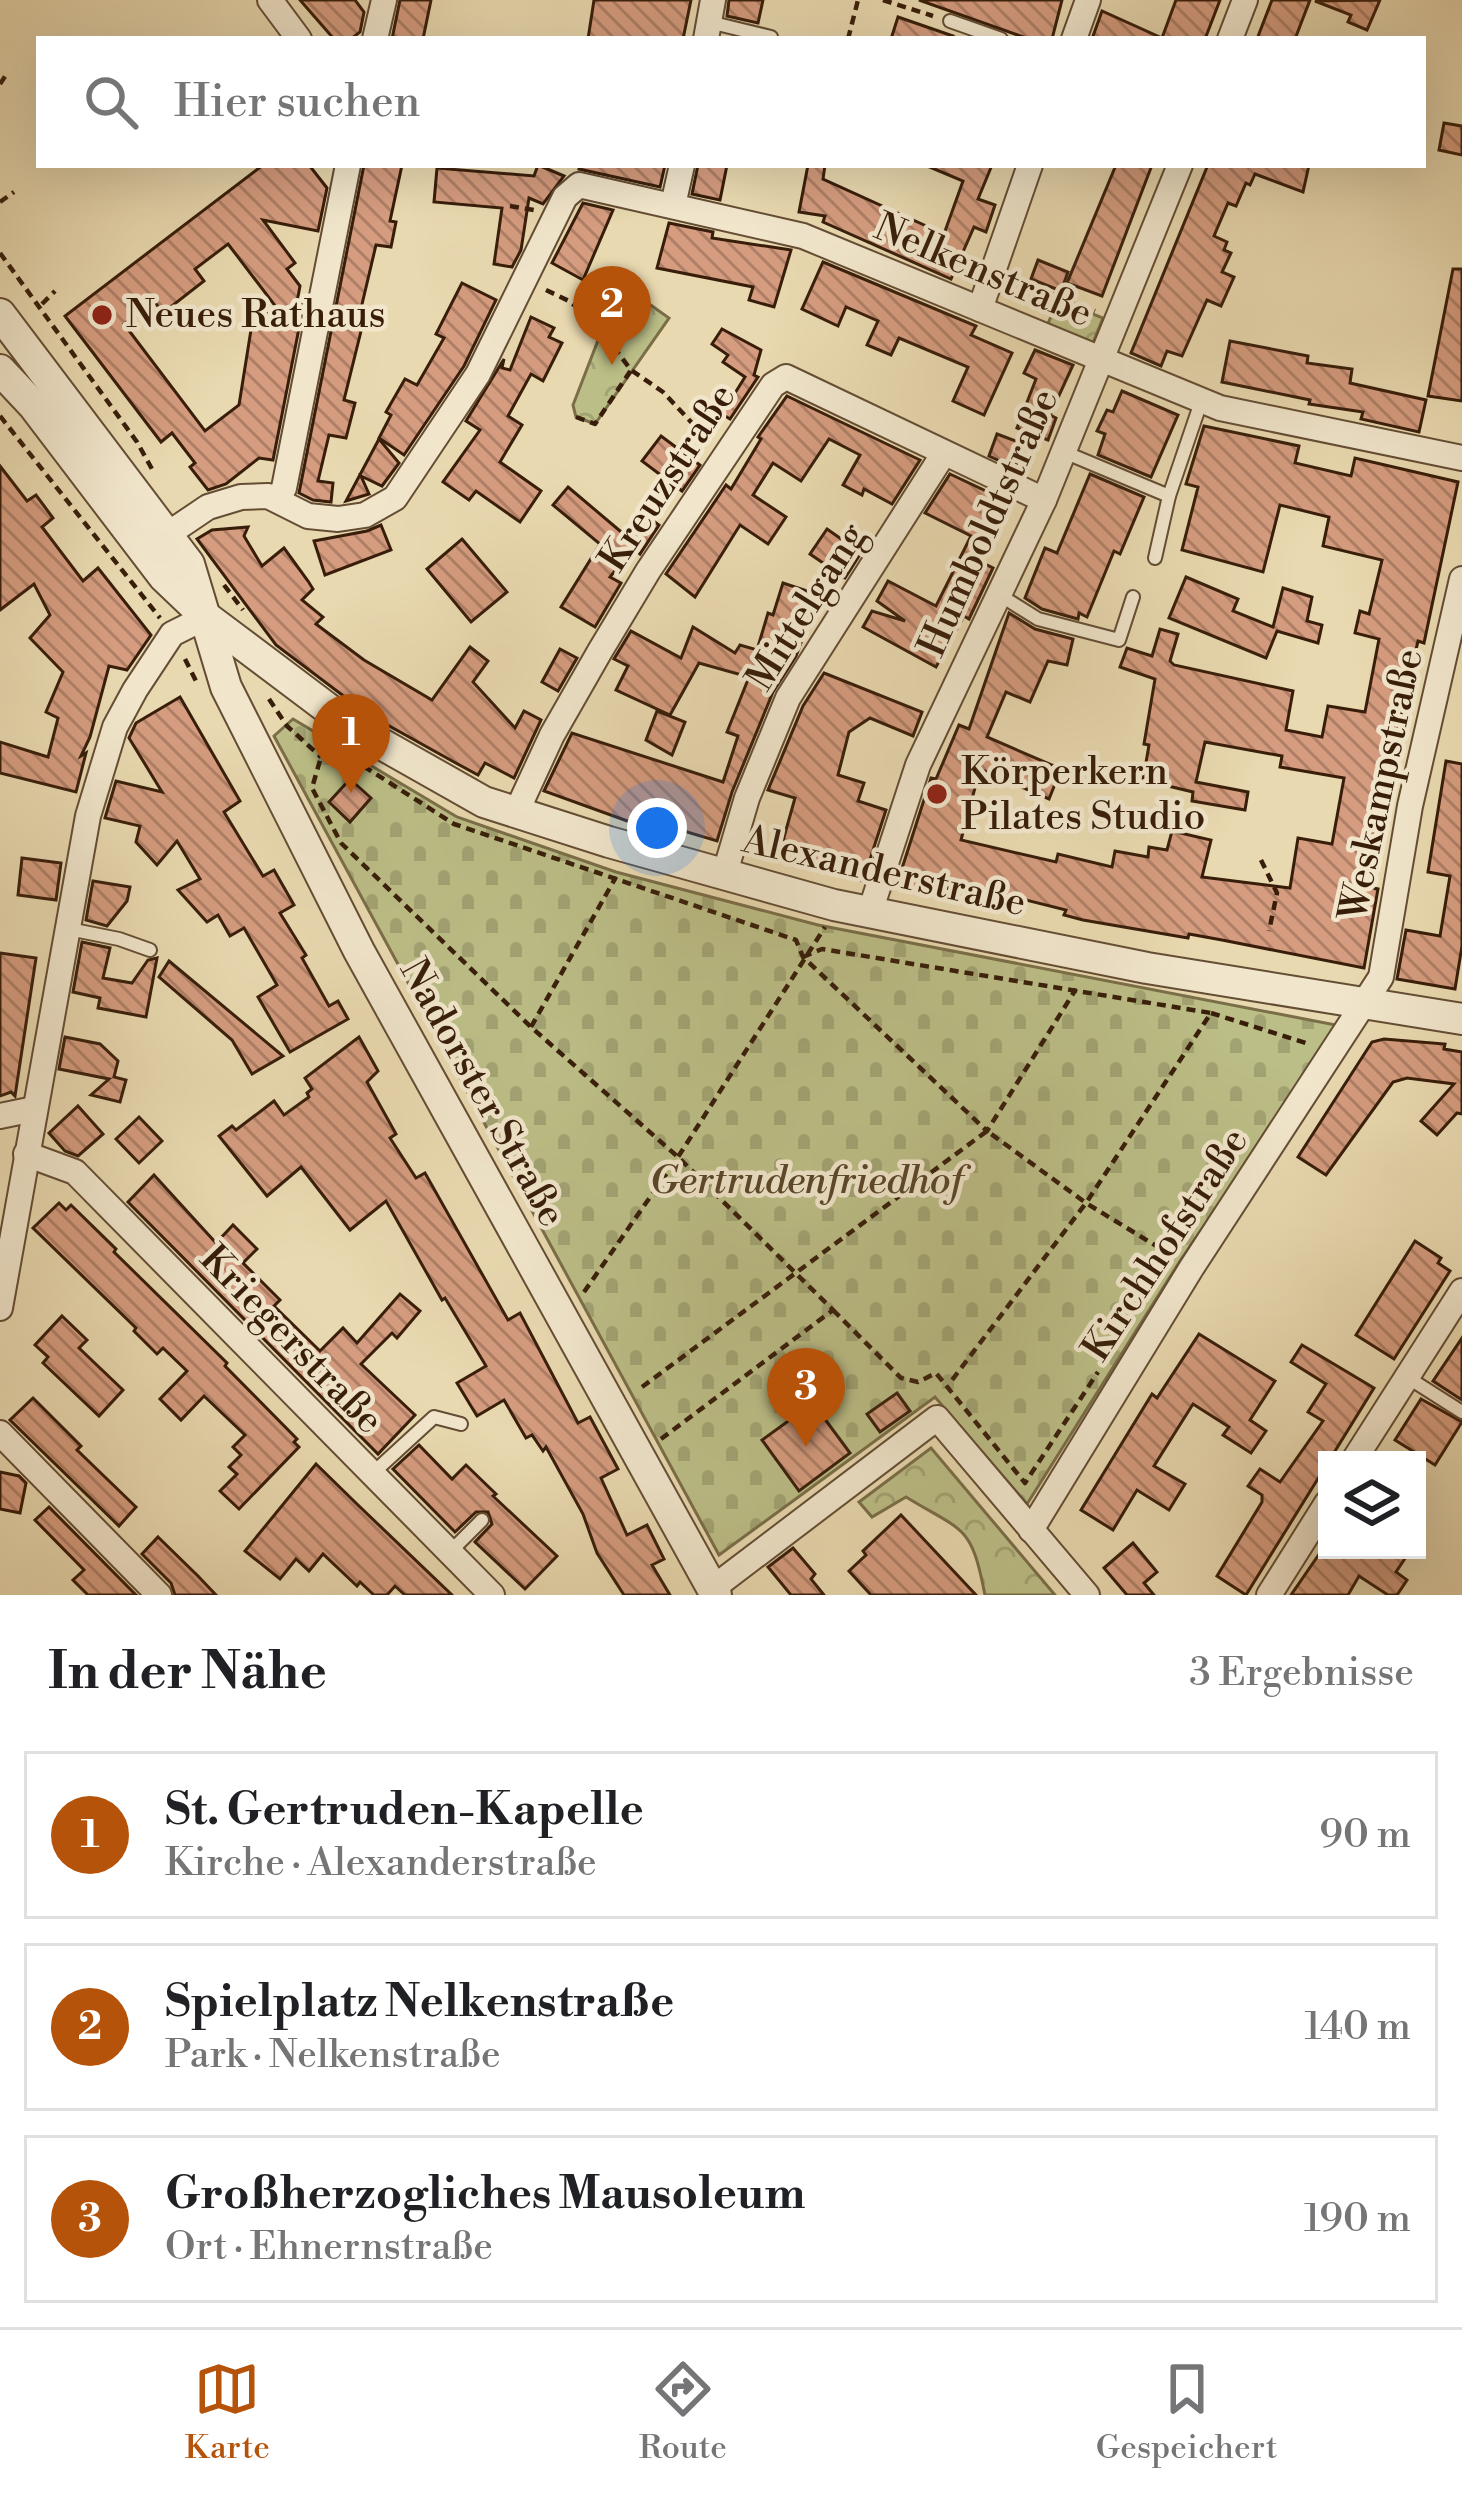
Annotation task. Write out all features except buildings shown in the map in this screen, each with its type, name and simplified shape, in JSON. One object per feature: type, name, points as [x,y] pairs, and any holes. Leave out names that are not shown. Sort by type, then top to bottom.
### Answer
[{"type":"street","points":[[270,0],[297,36]]},
{"type":"street","points":[[377,36],[384,0]]},
{"type":"street","points":[[1076,36],[1088,0]]},
{"type":"street","points":[[1231,36],[1245,0]]},
{"type":"street","points":[[277,500],[284,488],[347,168]]},
{"type":"street","points":[[674,205],[681,168]]},
{"type":"street","points":[[980,309],[1029,168]]},
{"type":"street","name":"Humboldtstraße","points":[[870,912],[903,802],[1044,500],[1179,168]]},
{"type":"street","name":"Nelkenstraße","points":[[168,534],[208,507],[229,500],[261,495],[308,516],[338,519],[365,515],[395,497],[478,374],[574,187],[803,236],[1202,402],[1462,458]]},
{"type":"street","name":"Nadorster Straße","points":[[0,314],[189,564],[226,687],[359,951],[714,1592]]},
{"type":"street","name":"Alexanderstraße","points":[[0,370],[33,405],[164,577],[206,617],[355,729],[447,783],[520,802],[724,876],[833,904],[1147,968],[1462,1019]]},
{"type":"street","name":"Kreuzstraße","points":[[520,802],[612,631],[773,386],[786,377],[1044,500]]},
{"type":"street","name":"Mittelgang","points":[[724,876],[747,798],[788,698],[944,453]]},
{"type":"street","name":"Weskampstraße","points":[[1366,1002],[1381,977],[1410,806],[1462,579]]},
{"type":"street","points":[[0,1308],[88,816],[111,740],[135,690],[172,634],[206,617]]},
{"type":"street","name":"Kirchhofstraße","points":[[1031,1530],[1192,1267],[1366,1002]]},
{"type":"street","points":[[0,1116],[34,1109]]},
{"type":"street","name":"Kriegerstraße","points":[[26,1154],[75,1172],[492,1595]]},
{"type":"street","points":[[1360,1451],[1462,1291]]},
{"type":"street","points":[[714,1592],[750,1556],[937,1418],[1087,1595]]},
{"type":"street","points":[[0,1433],[159,1595]]},
{"type":"street","points":[[1269,1595],[1318,1517]]},
{"type":"lane","points":[[709,20],[767,36]]},
{"type":"lane","points":[[955,28],[988,36]]},
{"type":"lane","points":[[1155,559],[1169,496],[1202,402]]},
{"type":"lane","points":[[1064,452],[1169,496]]},
{"type":"lane","points":[[998,595],[1038,619],[1119,640],[1133,597]]},
{"type":"lane","points":[[68,929],[150,950]]},
{"type":"lane","points":[[1407,1377],[1462,1412]]},
{"type":"lane","points":[[372,1474],[434,1417],[461,1424]]},
{"type":"lane","points":[[450,1552],[482,1520]]},
{"type":"path","points":[[849,36],[858,0]]},
{"type":"path","points":[[884,0],[955,28]]},
{"type":"path","points":[[0,85],[6,75]]},
{"type":"path","points":[[0,202],[14,192]]},
{"type":"path","points":[[994,269],[1117,320]]},
{"type":"path","points":[[525,280],[583,311],[631,370],[663,392],[704,437],[730,451]]},
{"type":"path","points":[[40,305],[55,291]]},
{"type":"path","points":[[576,417],[595,424],[631,370]]},
{"type":"path","points":[[0,416],[172,634],[202,693]]},
{"type":"path","points":[[265,693],[287,726],[321,758]]},
{"type":"path","points":[[321,758],[343,753],[454,824],[796,940],[803,957],[987,1131],[1086,1203],[1192,1267]]},
{"type":"path","points":[[321,758],[312,788],[341,843],[531,1027],[678,1157],[901,1378],[918,1382],[936,1373],[1025,1483],[1100,1370]]},
{"type":"path","points":[[1261,860],[1277,893],[1269,932]]},
{"type":"path","points":[[531,1027],[616,878]]},
{"type":"path","points":[[584,1292],[678,1157],[826,926],[833,904]]},
{"type":"path","points":[[803,957],[822,949],[1076,989],[1211,1013],[1313,1046]]},
{"type":"path","points":[[643,1387],[987,1131],[1076,989]]},
{"type":"path","points":[[947,1386],[1086,1203],[1211,1013]]},
{"type":"path","points":[[638,1457],[833,1310]]},
{"type":"green space","points":[[1058,300],[1103,318],[1092,345],[1047,326]]},
{"type":"green space","points":[[645,301],[669,318],[595,424],[576,417],[573,405],[602,330]]},
{"type":"green space","name":"Gertrudenfriedhof","points":[[293,719],[457,817],[616,872],[818,925],[1341,1026],[1180,1261],[1027,1504],[935,1397],[719,1555],[274,736]]},
{"type":"green space","points":[[931,1448],[1055,1595],[985,1595],[975,1555],[953,1525],[906,1497],[872,1517],[859,1502]]},
{"type":"place","name":"Neues Rathaus","points":[[102,315]]},
{"type":"place","name":"Spielplatz Nelkenstraße","points":[[612,365]]},
{"type":"place","name":"St. Gertruden-Kapelle","points":[[351,793]]},
{"type":"place","name":"Körperkern Pilates Studio","points":[[937,794]]},
{"type":"place","name":"Großherzogliches Mausoleum","points":[[806,1447]]}]
